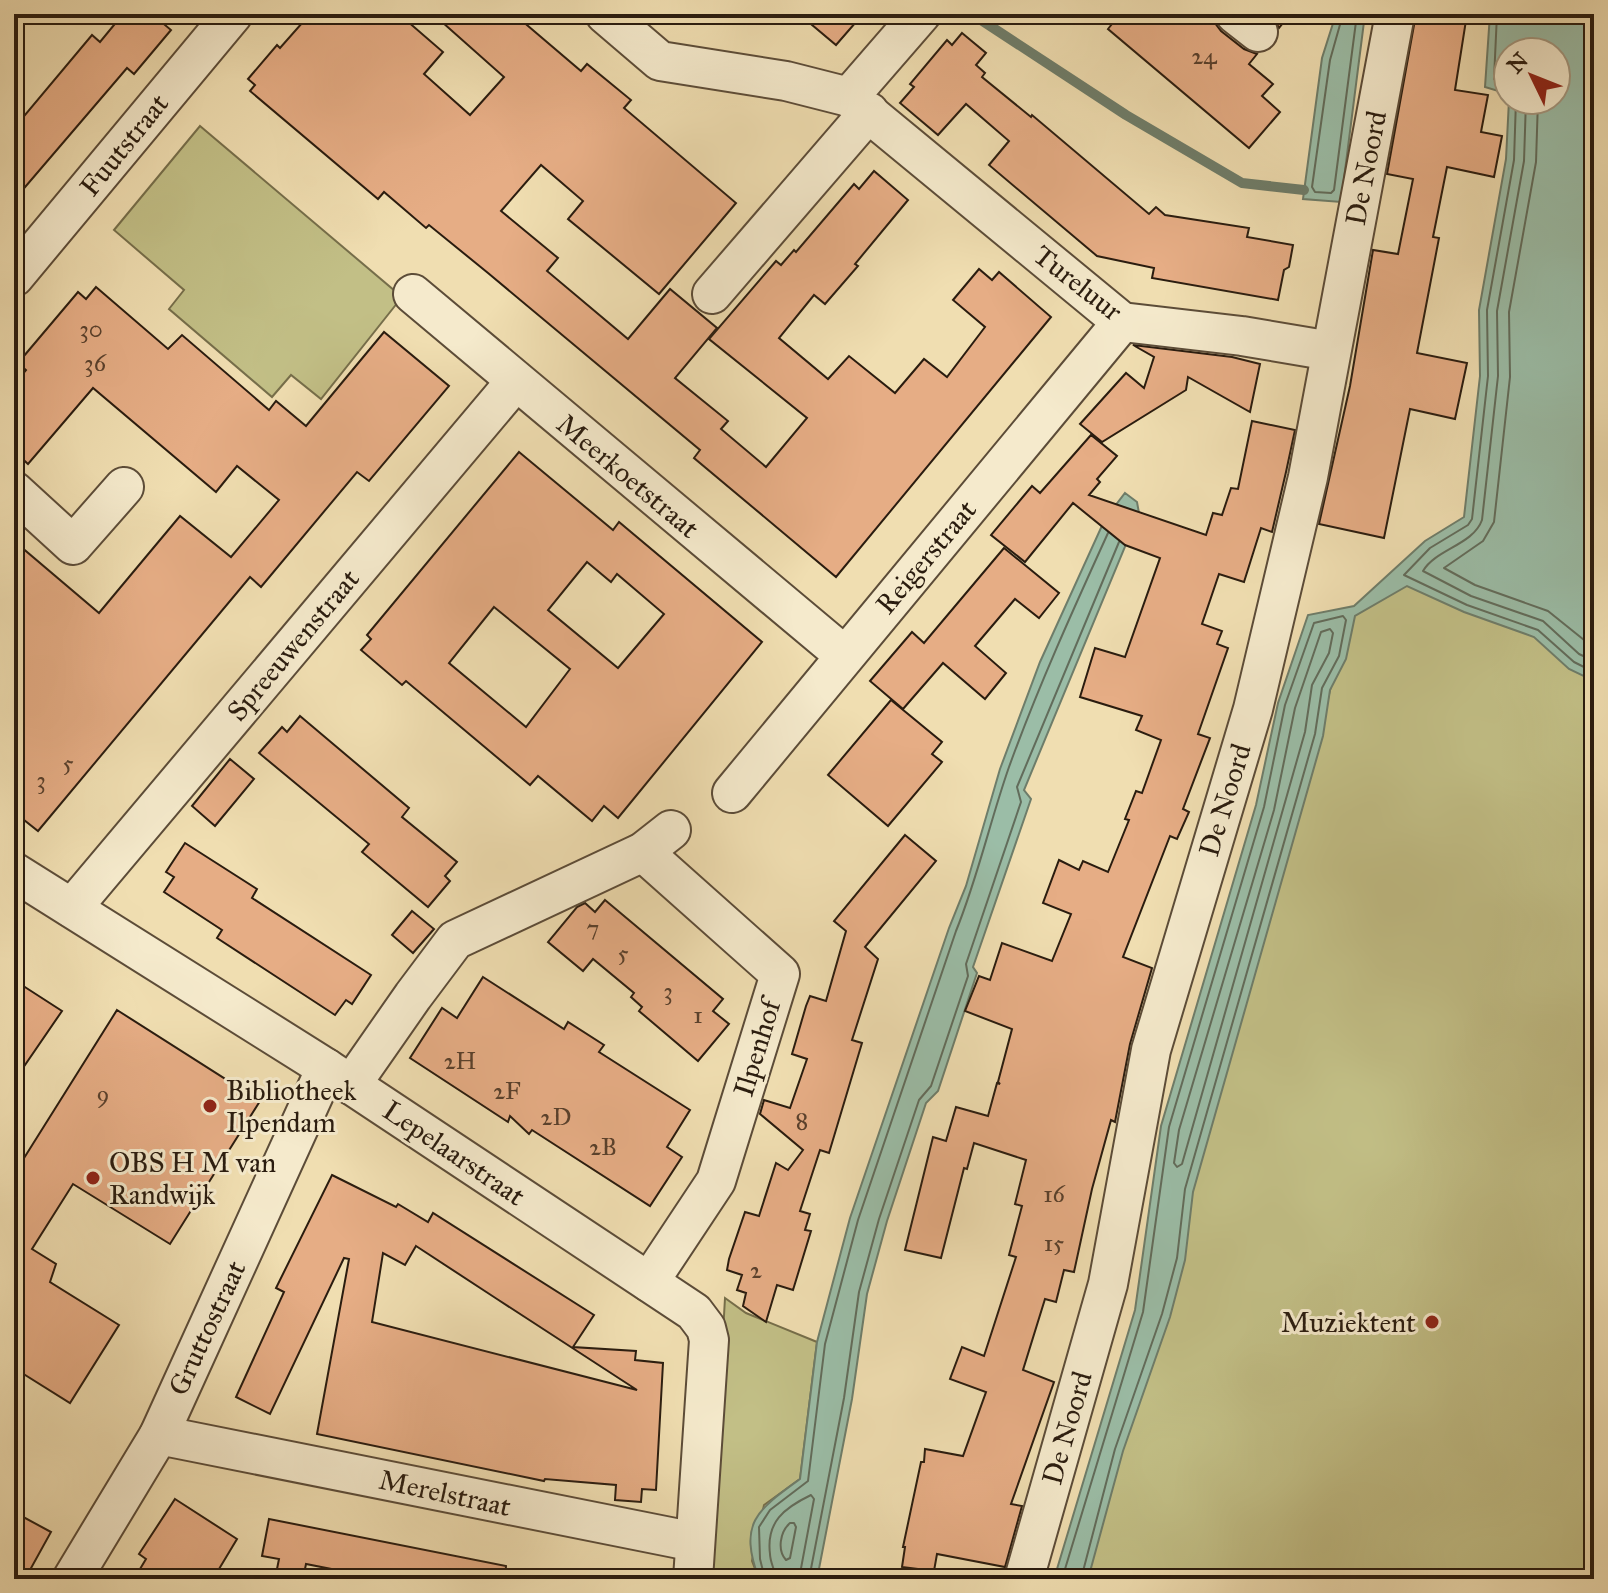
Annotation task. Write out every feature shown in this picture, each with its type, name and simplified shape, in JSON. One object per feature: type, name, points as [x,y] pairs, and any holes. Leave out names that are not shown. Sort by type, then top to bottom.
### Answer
[{"type":"street","name":"Fuutstraat","points":[[14,277],[233,14]]},
{"type":"street","name":"Tureluur","points":[[605,14],[660,61],[786,81],[859,104],[1122,322],[1242,336],[1331,351]]},
{"type":"street","points":[[712,294],[859,104],[921,14]]},
{"type":"street","name":"De Noord","points":[[1024,1579],[1108,1284],[1151,1050],[1253,709],[1308,477],[1395,14]]},
{"type":"street","name":"Meerkoetstraat","points":[[413,294],[844,655]]},
{"type":"street","name":"Reigerstraat","points":[[732,793],[1122,322]]},
{"type":"street","name":"Spreeuwenstraat","points":[[72,908],[515,382]]},
{"type":"street","points":[[14,491],[73,545],[124,487]]},
{"type":"street","name":"Ilpenhof","points":[[339,1076],[413,996],[455,940],[657,841],[780,974],[716,1181],[649,1282]]},
{"type":"street","name":"Lepelaarstraat","points":[[14,872],[339,1076],[694,1312],[706,1328],[709,1340],[694,1560]]},
{"type":"street","name":"Gruttostraat","points":[[72,1579],[159,1435],[339,1076]]},
{"type":"street","name":"Merelstraat","points":[[159,1435],[694,1560]]},
{"type":"shaded area","points":[[200,126],[402,297],[321,399],[291,375],[272,397],[169,309],[184,290],[114,230]]},
{"type":"shaded area","points":[[1410,575],[1584,656],[1594,668],[1594,1579],[1069,1579],[1252,982],[1310,779],[1350,617]]},
{"type":"shaded area","points":[[725,1298],[746,1313],[817,1342],[800,1479],[764,1505],[752,1561],[759,1579],[709,1579]]},
{"type":"water","points":[[1336,14],[1365,14],[1341,202],[1303,199],[1322,58]]},
{"type":"water","points":[[1490,14],[1594,14],[1594,681],[1569,669],[1534,637],[1464,612],[1407,586],[1355,616],[1346,659],[1330,690],[1323,736],[1193,1192],[1185,1260],[1170,1317],[1123,1451],[1088,1579],[1054,1579],[1135,1310],[1161,1126],[1256,805],[1278,703],[1308,615],[1354,606],[1425,541],[1464,517],[1480,376],[1479,310],[1506,159],[1508,116],[1572,116],[1572,36],[1492,36],[1492,89],[1485,87]]},
{"type":"water","points":[[1125,493],[1137,502],[1139,513],[1024,790],[1031,799],[973,967],[977,973],[938,1091],[926,1103],[887,1221],[867,1294],[852,1399],[817,1579],[759,1579],[750,1544],[751,1531],[763,1509],[800,1479],[817,1342],[850,1218],[966,886],[1000,769],[1040,662],[1105,519]]},
{"type":"building","points":[[123,14],[152,14],[171,30],[134,74],[127,68],[14,200],[14,128],[92,35],[100,42]]},
{"type":"building","points":[[310,14],[399,14],[443,52],[424,74],[470,115],[504,77],[433,14],[514,14],[581,71],[587,64],[631,100],[624,108],[736,203],[659,294],[568,219],[583,201],[541,165],[501,211],[558,258],[547,271],[628,339],[670,289],[717,328],[675,378],[728,421],[721,429],[766,467],[807,418],[709,339],[776,261],[781,265],[794,250],[796,252],[854,184],[859,189],[874,171],[908,200],[825,304],[814,295],[779,338],[828,379],[849,356],[895,393],[924,359],[947,377],[985,327],[953,300],[979,269],[992,280],[999,272],[1051,317],[836,577],[694,458],[700,450],[488,273],[429,225],[426,228],[384,192],[378,199],[250,91],[255,85],[248,79],[277,45],[280,48]]},
{"type":"building","points":[[799,14],[863,14],[836,45]]},
{"type":"building","points":[[1120,14],[1213,14],[1221,31],[1244,49],[1257,54],[1249,64],[1273,84],[1262,96],[1280,112],[1249,148],[1108,29]]},
{"type":"building","points":[[1271,14],[1290,14],[1279,28]]},
{"type":"building","points":[[1416,14],[1467,14],[1455,90],[1488,95],[1481,132],[1502,136],[1494,177],[1447,167],[1433,237],[1439,238],[1417,353],[1467,363],[1455,419],[1410,409],[1384,538],[1319,524],[1350,386],[1373,250],[1398,254],[1413,179],[1387,174]]},
{"type":"building","points":[[962,33],[986,53],[976,65],[985,73],[982,77],[1149,214],[1156,207],[1165,215],[1249,228],[1247,237],[1293,245],[1278,300],[1152,278],[1154,268],[1097,256],[989,165],[1009,141],[966,104],[938,135],[900,103],[914,87],[910,84],[947,40],[952,45]]},
{"type":"building","points":[[96,287],[168,349],[182,335],[269,410],[276,401],[306,426],[384,332],[449,386],[369,481],[357,472],[261,587],[250,577],[38,831],[14,812],[14,541],[99,613],[180,516],[231,557],[279,500],[237,466],[216,492],[93,388],[28,464],[14,451],[14,385],[26,370],[18,363],[78,292],[86,299]]},
{"type":"building","points":[[1133,345],[1232,357],[1260,364],[1250,412],[1188,377],[1186,390],[1102,442],[1080,424],[1126,373],[1144,388],[1154,357]]},
{"type":"building","points":[[1252,421],[1295,430],[1286,472],[1272,532],[1261,528],[1244,582],[1219,574],[1202,624],[1222,631],[1217,644],[1228,648],[1198,734],[1210,738],[1183,809],[1189,812],[1177,839],[1170,836],[1123,957],[1152,968],[1130,1044],[1115,1122],[1111,1120],[1092,1189],[1074,1272],[1064,1270],[1056,1302],[1045,1299],[1023,1370],[1054,1382],[1011,1504],[1022,1506],[1005,1567],[937,1554],[934,1571],[902,1567],[903,1547],[925,1449],[963,1456],[986,1392],[950,1379],[962,1347],[984,1356],[1016,1257],[1009,1255],[1022,1206],[1015,1204],[1026,1160],[974,1143],[967,1169],[964,1168],[941,1258],[905,1250],[933,1137],[946,1141],[956,1107],[988,1116],[997,1083],[1000,1084],[1012,1029],[965,1011],[979,976],[990,980],[1002,943],[1052,961],[1071,914],[1043,903],[1059,860],[1079,870],[1083,861],[1108,872],[1129,820],[1125,819],[1136,791],[1142,793],[1161,740],[1136,730],[1142,716],[1080,697],[1095,648],[1125,657],[1160,558],[1125,545],[1073,503],[1025,562],[991,535],[1032,486],[1040,493],[1091,435],[1117,456],[1097,479],[1100,482],[1089,495],[1206,535],[1213,513],[1222,515],[1231,488],[1238,489]]},
{"type":"building","points":[[519,452],[613,530],[619,522],[762,642],[618,818],[604,806],[592,821],[538,776],[530,785],[406,681],[402,685],[361,650],[371,639],[367,635]],"holes":[[[587,562],[611,582],[617,574],[664,614],[618,668],[548,610]],[[494,607],[570,669],[526,727],[449,663]]]},
{"type":"building","points":[[1004,548],[1059,593],[1039,618],[1015,599],[975,646],[1006,673],[985,699],[943,663],[903,709],[870,681],[912,632],[924,643]]},
{"type":"building","points":[[891,700],[942,742],[932,754],[942,762],[888,826],[828,775]]},
{"type":"building","points":[[300,716],[409,808],[402,817],[457,862],[445,876],[450,881],[428,907],[362,852],[369,844],[259,753],[282,727],[287,732]]},
{"type":"building","points":[[230,759],[254,779],[215,826],[192,806]]},
{"type":"building","points":[[905,835],[936,861],[865,947],[878,959],[852,1040],[862,1043],[829,1153],[820,1150],[800,1211],[810,1214],[805,1230],[811,1231],[793,1290],[777,1285],[766,1322],[743,1306],[746,1293],[737,1290],[742,1275],[727,1270],[729,1259],[745,1212],[759,1216],[776,1163],[788,1170],[803,1150],[760,1114],[764,1100],[790,1108],[807,1059],[792,1054],[806,1006],[810,996],[826,1001],[846,931],[834,921]]},
{"type":"building","points":[[185,843],[257,889],[252,898],[371,975],[352,1004],[346,1000],[335,1015],[217,938],[222,930],[164,892],[174,877],[166,872]]},
{"type":"building","points":[[605,900],[723,999],[713,1011],[729,1024],[698,1061],[639,1011],[642,1007],[631,997],[634,993],[593,959],[583,971],[548,942],[577,907],[585,903],[595,912]]},
{"type":"building","points":[[412,911],[434,929],[413,953],[392,935]]},
{"type":"building","points":[[483,977],[564,1029],[568,1022],[604,1045],[599,1052],[690,1110],[667,1147],[682,1157],[650,1206],[532,1130],[529,1134],[510,1116],[508,1122],[410,1058],[442,1008],[457,1018]]},
{"type":"building","points":[[14,980],[62,1011],[14,1081]]},
{"type":"building","points":[[117,1010],[260,1101],[170,1244],[73,1184],[32,1249],[56,1264],[50,1282],[119,1325],[70,1403],[14,1368],[14,1174]]},
{"type":"building","points":[[332,1175],[396,1207],[398,1204],[428,1222],[433,1213],[594,1315],[573,1347],[636,1351],[635,1360],[663,1363],[656,1490],[642,1489],[641,1502],[615,1500],[616,1485],[544,1481],[317,1434],[349,1259],[344,1258],[270,1414],[236,1397],[284,1292],[276,1288]],"holes":[[[416,1246],[637,1390],[372,1322],[383,1253],[405,1265]]]},
{"type":"building","points":[[175,1499],[237,1539],[213,1579],[134,1579],[146,1559],[139,1554]]},
{"type":"building","points":[[14,1512],[51,1532],[25,1579],[14,1579]]},
{"type":"building","points":[[269,1519],[506,1566],[505,1579],[382,1579],[306,1564],[303,1579],[275,1579],[279,1559],[262,1556]]},
{"type":"waterway","points":[[972,14],[1126,115],[1242,183],[1304,190]]},
{"type":"place","name":"Bibliotheek Ilpendam","points":[[210,1106]]},
{"type":"place","name":"OBS H M van Randwijk","points":[[93,1178]]},
{"type":"place","name":"Muziektent","points":[[1432,1322]]}]
